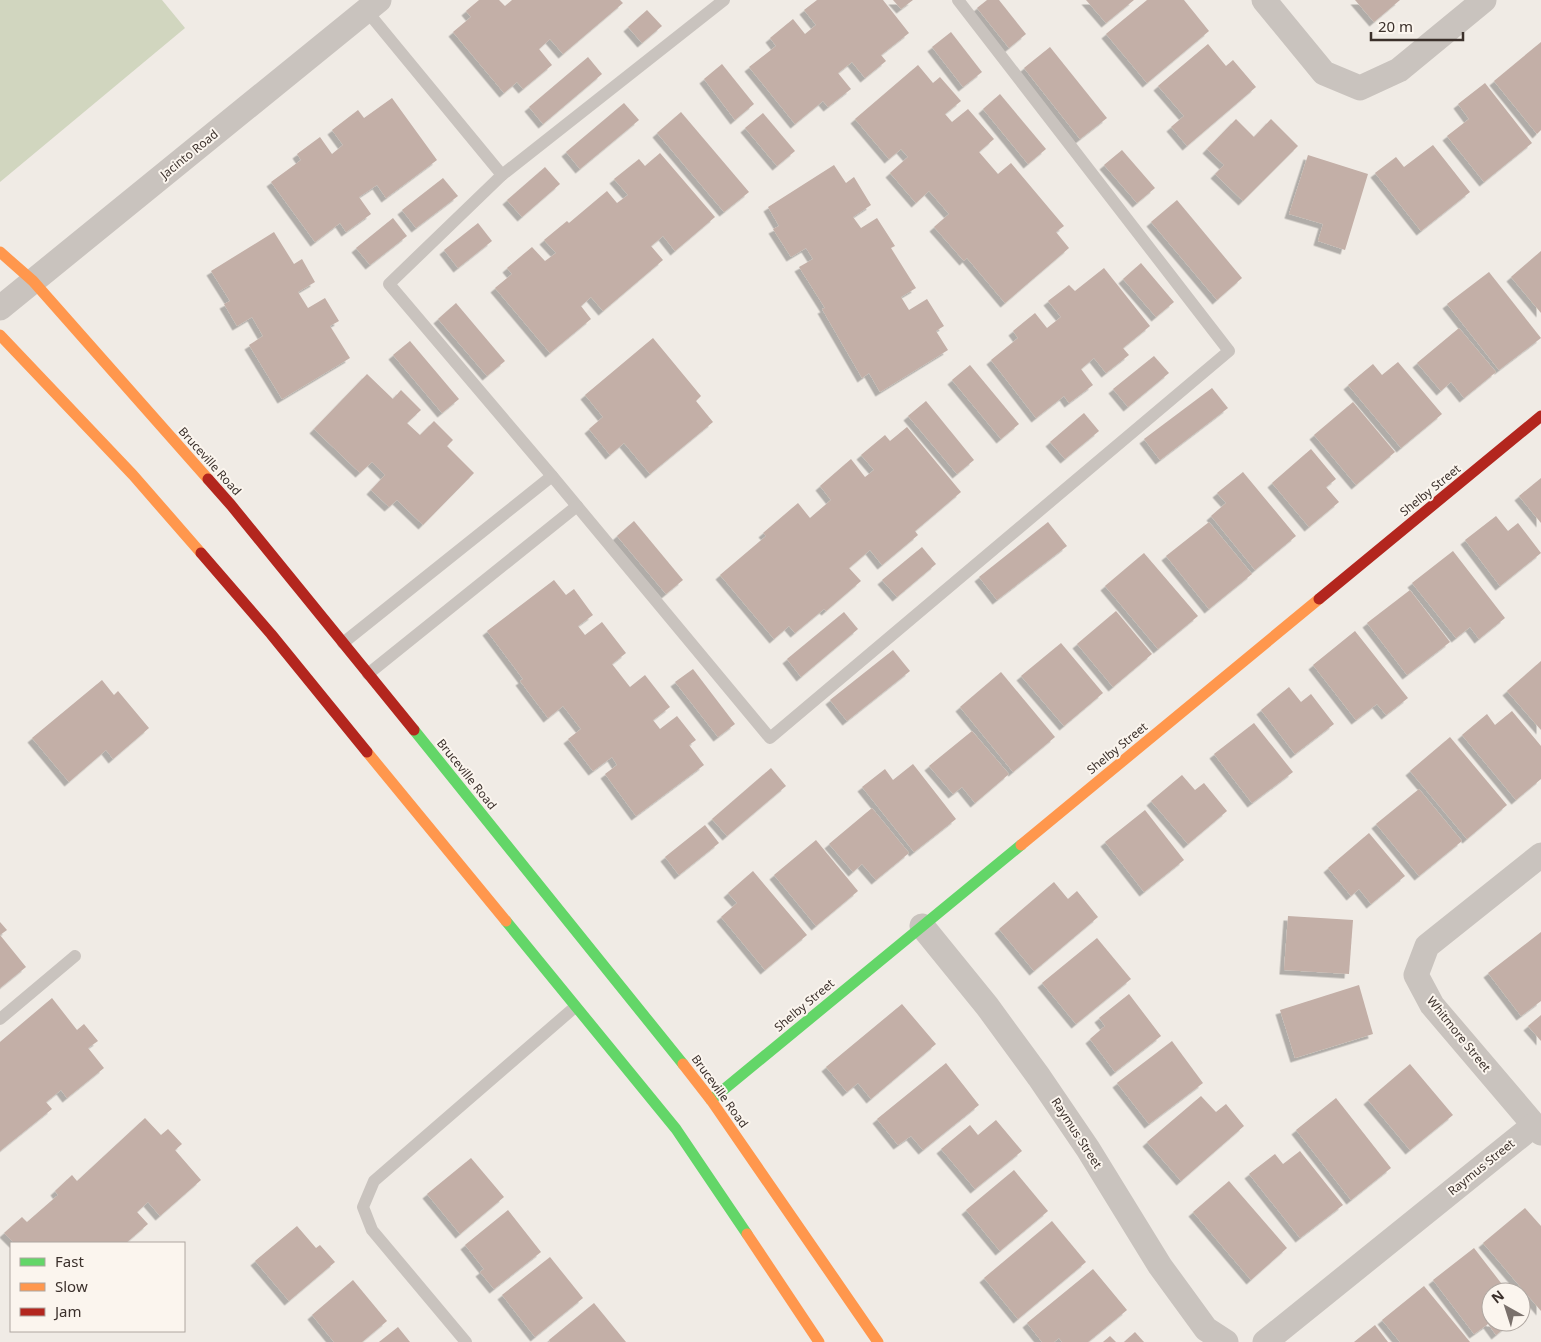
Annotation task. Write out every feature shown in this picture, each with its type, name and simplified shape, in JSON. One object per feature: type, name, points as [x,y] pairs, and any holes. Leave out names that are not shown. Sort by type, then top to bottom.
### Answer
[{"type":"main road","name":"Bruceville Road","points":[[0,252],[33,281],[231,505],[656,1028],[710,1100],[878,1342]]},
{"type":"main road","points":[[0,335],[133,475],[271,634],[676,1129],[819,1342]]},
{"type":"main road","name":"Shelby Street","points":[[710,1100],[1541,416]]},
{"type":"street","points":[[1264,0],[1324,73],[1360,88],[1399,70],[1484,0]]},
{"type":"street","name":"Jacinto Road","points":[[0,308],[372,5]]},
{"type":"street","name":"Whitmore Street","points":[[1537,1129],[1432,1004],[1416,975],[1427,946],[1541,855]]},
{"type":"street","name":"Raymus Street","points":[[922,926],[987,1006],[1039,1077],[1088,1149],[1160,1266],[1200,1322],[1206,1329],[1226,1342]]},
{"type":"street","name":"Raymus Street","points":[[1265,1342],[1537,1129]]},
{"type":"lane","points":[[724,0],[502,175],[389,284],[770,738],[1229,351],[958,0]]},
{"type":"lane","points":[[372,5],[502,175]]},
{"type":"lane","points":[[343,644],[552,476]]},
{"type":"lane","points":[[368,674],[577,506]]},
{"type":"lane","points":[[0,1019],[75,956]]},
{"type":"lane","points":[[466,1342],[372,1230],[363,1207],[374,1181],[575,1006]]},
{"type":"green space","points":[[0,0],[162,0],[185,28],[0,182]]},
{"type":"building","points":[[479,0],[499,0],[505,6],[512,0],[620,0],[623,3],[563,54],[550,39],[539,49],[552,65],[523,89],[517,82],[504,93],[453,32],[471,17],[466,11]]},
{"type":"building","points":[[817,0],[883,0],[909,33],[881,55],[886,61],[865,78],[852,62],[838,73],[851,89],[828,107],[823,101],[795,124],[749,67],[776,46],[770,38],[793,19],[805,34],[816,25],[804,10]]},
{"type":"building","points":[[893,0],[913,0],[901,9]]},
{"type":"building","points":[[987,0],[999,0],[1026,34],[1009,48],[977,8]]},
{"type":"building","points":[[1086,0],[1134,0],[1106,23]]},
{"type":"building","points":[[1147,0],[1184,0],[1209,31],[1147,83],[1106,34]]},
{"type":"building","points":[[1355,0],[1400,0],[1374,22]]},
{"type":"building","points":[[647,10],[662,26],[642,43],[628,27]]},
{"type":"building","points":[[951,32],[982,72],[963,87],[932,47]]},
{"type":"building","points":[[1541,42],[1541,130],[1537,134],[1494,81]]},
{"type":"building","points":[[1208,44],[1226,66],[1233,60],[1256,87],[1187,146],[1171,127],[1184,116],[1158,86]]},
{"type":"building","points":[[1050,47],[1107,118],[1080,139],[1024,68]]},
{"type":"building","points":[[588,57],[602,74],[543,124],[529,107]]},
{"type":"building","points":[[722,64],[754,104],[735,120],[704,79]]},
{"type":"building","points":[[918,65],[933,83],[940,77],[961,101],[945,114],[952,122],[968,109],[994,139],[979,152],[998,174],[1011,163],[1064,226],[1056,232],[1069,248],[1005,303],[967,258],[964,261],[934,227],[949,214],[929,191],[916,203],[890,173],[908,157],[901,149],[889,159],[855,119]]},
{"type":"building","points":[[1485,83],[1532,143],[1484,182],[1447,136],[1469,119],[1458,104]]},
{"type":"building","points":[[1000,94],[1046,149],[1028,164],[983,109]]},
{"type":"building","points":[[392,98],[437,160],[386,198],[377,185],[359,197],[371,214],[346,232],[340,223],[315,242],[271,182],[301,160],[297,154],[320,137],[332,154],[343,145],[332,130],[358,110],[364,118]]},
{"type":"building","points":[[624,103],[639,120],[580,169],[566,152]]},
{"type":"building","points":[[681,112],[749,192],[724,212],[657,133]]},
{"type":"building","points":[[763,113],[795,151],[777,166],[745,128]]},
{"type":"building","points":[[1236,119],[1254,137],[1271,119],[1298,146],[1243,201],[1215,174],[1224,165],[1207,149]]},
{"type":"building","points":[[1433,145],[1470,192],[1421,231],[1375,173],[1396,157],[1404,167]]},
{"type":"building","points":[[1122,150],[1155,188],[1137,203],[1104,165]]},
{"type":"building","points":[[660,153],[715,217],[675,251],[663,236],[651,246],[663,260],[603,311],[591,297],[581,306],[591,319],[550,353],[495,288],[512,274],[507,268],[532,247],[545,261],[556,253],[544,240],[567,221],[569,223],[607,191],[617,203],[628,195],[614,179],[639,159],[645,166]]},
{"type":"building","points":[[1308,155],[1368,174],[1345,250],[1318,241],[1323,224],[1289,214]]},
{"type":"building","points":[[834,165],[846,183],[854,177],[871,205],[853,217],[861,228],[877,218],[895,246],[891,248],[916,288],[901,297],[909,310],[927,299],[944,326],[936,331],[948,350],[880,392],[869,373],[862,378],[822,309],[825,308],[799,267],[813,259],[806,248],[791,257],[773,229],[779,226],[768,207]]},
{"type":"building","points":[[545,167],[560,184],[522,217],[507,200]]},
{"type":"building","points":[[443,178],[458,196],[416,228],[402,210]]},
{"type":"building","points":[[1177,200],[1242,278],[1217,300],[1151,222]]},
{"type":"building","points":[[393,218],[407,236],[370,265],[356,248]]},
{"type":"building","points":[[478,223],[492,241],[458,268],[444,250]]},
{"type":"building","points":[[274,232],[294,264],[302,259],[315,282],[298,292],[308,308],[325,298],[339,321],[330,326],[350,358],[282,399],[249,345],[263,336],[252,317],[237,326],[224,304],[230,301],[211,271]]},
{"type":"building","points":[[1541,251],[1541,313],[1511,277]]},
{"type":"building","points":[[1141,263],[1174,302],[1156,317],[1123,279]]},
{"type":"building","points":[[1104,268],[1150,326],[1123,348],[1129,355],[1106,373],[1094,358],[1081,369],[1093,385],[1069,403],[1064,396],[1036,418],[991,360],[1018,338],[1013,331],[1035,313],[1047,328],[1061,317],[1048,301],[1069,285],[1075,291]]},
{"type":"building","points":[[1489,272],[1541,338],[1499,370],[1447,304]]},
{"type":"building","points":[[456,303],[505,361],[487,376],[438,319]]},
{"type":"building","points":[[1459,328],[1496,372],[1464,398],[1451,382],[1441,391],[1417,363]]},
{"type":"building","points":[[653,338],[701,396],[696,401],[713,422],[650,474],[624,443],[610,455],[589,429],[603,417],[585,395]]},
{"type":"building","points":[[410,341],[459,399],[442,413],[393,355]]},
{"type":"building","points":[[1154,356],[1169,373],[1128,407],[1113,389]]},
{"type":"building","points":[[1398,362],[1442,414],[1401,448],[1348,385],[1373,364],[1382,375]]},
{"type":"building","points":[[970,365],[1019,424],[1001,439],[952,380]]},
{"type":"building","points":[[367,374],[393,399],[401,390],[421,410],[407,423],[420,435],[434,421],[453,440],[447,446],[474,473],[423,525],[397,500],[389,507],[371,490],[385,475],[372,462],[360,473],[314,429]]},
{"type":"building","points":[[1212,388],[1228,408],[1160,460],[1144,439]]},
{"type":"building","points":[[926,401],[974,460],[957,474],[908,416]]},
{"type":"building","points":[[1353,402],[1395,452],[1356,485],[1314,435]]},
{"type":"building","points":[[1084,413],[1099,431],[1065,459],[1050,442]]},
{"type":"building","points":[[907,427],[961,492],[915,531],[918,535],[882,565],[870,550],[849,568],[861,581],[826,611],[824,609],[795,633],[789,626],[774,639],[720,575],[766,536],[763,533],[798,503],[810,518],[831,500],[820,486],[851,459],[865,477],[874,470],[861,455],[885,435],[890,441]]},
{"type":"building","points":[[1311,449],[1336,479],[1326,487],[1339,502],[1309,527],[1272,483]]},
{"type":"building","points":[[1243,472],[1296,536],[1255,570],[1211,516],[1226,503],[1217,493]]},
{"type":"building","points":[[1541,478],[1541,523],[1519,496]]},
{"type":"building","points":[[1496,516],[1508,531],[1518,523],[1541,553],[1500,586],[1465,540]]},
{"type":"building","points":[[634,521],[683,580],[666,594],[617,536]]},
{"type":"building","points":[[1048,522],[1067,546],[997,600],[979,577]]},
{"type":"building","points":[[1209,522],[1252,574],[1209,609],[1166,556]]},
{"type":"building","points":[[922,547],[936,564],[897,597],[882,580]]},
{"type":"building","points":[[1453,551],[1505,618],[1479,639],[1470,627],[1456,638],[1412,583]]},
{"type":"building","points":[[1144,553],[1198,616],[1158,649],[1105,586]]},
{"type":"building","points":[[554,580],[566,595],[574,589],[593,615],[578,626],[585,635],[602,622],[626,653],[612,664],[630,687],[645,675],[670,707],[653,720],[660,729],[677,716],[696,740],[689,745],[704,765],[636,816],[605,774],[617,765],[612,757],[593,771],[568,739],[581,729],[563,706],[548,718],[520,681],[523,679],[487,631]]},
{"type":"building","points":[[1410,590],[1450,642],[1407,675],[1367,623]]},
{"type":"building","points":[[1116,611],[1152,654],[1113,687],[1077,644]]},
{"type":"building","points":[[844,612],[858,629],[801,677],[787,659]]},
{"type":"building","points":[[1355,631],[1408,698],[1386,715],[1377,704],[1356,720],[1313,665]]},
{"type":"building","points":[[1061,643],[1103,693],[1064,726],[1021,676]]},
{"type":"building","points":[[893,650],[910,671],[847,721],[830,700]]},
{"type":"building","points":[[1541,661],[1541,730],[1507,691]]},
{"type":"building","points":[[693,669],[735,724],[718,737],[675,682]]},
{"type":"building","points":[[1001,672],[1055,737],[1013,772],[960,707]]},
{"type":"building","points":[[102,680],[114,695],[118,691],[149,728],[113,759],[106,750],[69,782],[32,738]]},
{"type":"building","points":[[1289,687],[1301,702],[1311,694],[1334,724],[1295,754],[1261,710]]},
{"type":"building","points":[[1512,711],[1541,746],[1541,779],[1516,800],[1462,735],[1487,714],[1495,725]]},
{"type":"building","points":[[1254,723],[1293,772],[1252,803],[1214,754]]},
{"type":"building","points":[[972,731],[1009,774],[975,803],[962,787],[953,794],[929,766]]},
{"type":"building","points":[[1450,737],[1507,805],[1467,839],[1410,771]]},
{"type":"building","points":[[913,764],[956,819],[914,852],[862,787],[885,769],[893,780]]},
{"type":"building","points":[[771,768],[786,786],[727,836],[712,819]]},
{"type":"building","points":[[1182,775],[1195,790],[1204,783],[1227,811],[1188,844],[1151,801]]},
{"type":"building","points":[[1419,789],[1462,841],[1419,876],[1376,824]]},
{"type":"building","points":[[872,808],[909,853],[876,880],[862,864],[853,872],[829,844]]},
{"type":"building","points":[[1145,810],[1184,860],[1144,892],[1105,842]]},
{"type":"building","points":[[705,825],[719,843],[679,875],[665,857]]},
{"type":"building","points":[[1369,833],[1405,876],[1371,904],[1359,889],[1351,896],[1328,868]]},
{"type":"building","points":[[816,840],[858,891],[816,926],[774,875]]},
{"type":"building","points":[[753,871],[807,935],[765,970],[721,917],[737,903],[728,893]]},
{"type":"building","points":[[1054,882],[1068,899],[1077,891],[1098,917],[1034,971],[999,929]]},
{"type":"building","points":[[1288,916],[1353,920],[1349,974],[1284,970]]},
{"type":"building","points":[[0,922],[7,930],[0,935]]},
{"type":"building","points":[[1541,932],[1541,1001],[1521,1016],[1488,973]]},
{"type":"building","points":[[0,935],[26,967],[0,988]]},
{"type":"building","points":[[1097,938],[1131,979],[1076,1024],[1042,983]]},
{"type":"building","points":[[1359,985],[1373,1034],[1295,1058],[1280,1010]]},
{"type":"building","points":[[1129,994],[1161,1036],[1115,1072],[1090,1039],[1105,1026],[1099,1018]]},
{"type":"building","points":[[52,998],[77,1030],[84,1024],[98,1041],[88,1048],[104,1068],[67,1098],[61,1090],[46,1102],[52,1109],[0,1151],[0,1042]]},
{"type":"building","points":[[902,1004],[936,1044],[871,1099],[858,1083],[847,1092],[826,1067]]},
{"type":"building","points":[[1541,1015],[1541,1041],[1528,1026]]},
{"type":"building","points":[[1172,1041],[1203,1083],[1149,1124],[1117,1083]]},
{"type":"building","points":[[946,1063],[979,1105],[923,1150],[911,1136],[898,1145],[877,1119]]},
{"type":"building","points":[[1410,1064],[1453,1115],[1410,1150],[1368,1100]]},
{"type":"building","points":[[1201,1096],[1216,1112],[1226,1104],[1244,1126],[1181,1181],[1147,1142]]},
{"type":"building","points":[[1336,1098],[1391,1168],[1351,1200],[1296,1130]]},
{"type":"building","points":[[145,1118],[161,1135],[168,1129],[182,1144],[175,1150],[201,1180],[160,1216],[148,1202],[137,1212],[148,1224],[127,1242],[13,1242],[4,1233],[22,1217],[27,1222],[58,1195],[55,1191],[72,1175],[77,1181]]},
{"type":"building","points":[[996,1120],[1022,1151],[975,1189],[941,1149],[970,1125],[978,1135]]},
{"type":"building","points":[[1300,1151],[1343,1205],[1300,1238],[1249,1174],[1275,1154],[1283,1164]]},
{"type":"building","points":[[471,1158],[504,1197],[460,1234],[427,1194]]},
{"type":"building","points":[[1014,1170],[1048,1211],[1000,1251],[966,1210]]},
{"type":"building","points":[[1229,1181],[1287,1248],[1251,1280],[1193,1212]]},
{"type":"building","points":[[1525,1208],[1541,1226],[1541,1311],[1531,1299],[1531,1282],[1516,1282],[1483,1243]]},
{"type":"building","points":[[508,1210],[541,1252],[494,1289],[480,1272],[484,1269],[465,1245]]},
{"type":"building","points":[[1052,1221],[1086,1262],[1018,1319],[984,1278]]},
{"type":"building","points":[[297,1226],[316,1248],[320,1245],[335,1262],[289,1301],[255,1261]]},
{"type":"building","points":[[1474,1248],[1500,1282],[1481,1282],[1481,1329],[1474,1334],[1433,1280]]},
{"type":"building","points":[[550,1257],[583,1298],[535,1337],[502,1295]]},
{"type":"building","points":[[1093,1269],[1127,1310],[1088,1342],[1062,1342],[1059,1338],[1054,1342],[1042,1342],[1027,1323]]},
{"type":"building","points":[[353,1280],[387,1321],[362,1342],[334,1342],[312,1315]]},
{"type":"building","points":[[1424,1286],[1470,1342],[1400,1342],[1382,1320]]},
{"type":"building","points":[[594,1303],[626,1342],[550,1342],[549,1340]]},
{"type":"building","points":[[1375,1325],[1388,1342],[1354,1342]]},
{"type":"building","points":[[398,1327],[410,1342],[379,1342]]},
{"type":"building","points":[[1135,1332],[1144,1342],[1124,1342]]},
{"type":"building","points":[[1110,1336],[1116,1342],[1103,1342]]},
{"type":"traffic: fast","points":[[414,730],[683,1064]]},
{"type":"traffic: fast","points":[[711,1100],[1021,845]]},
{"type":"traffic: fast","points":[[506,921],[676,1129],[747,1234]]},
{"type":"traffic: slow","points":[[0,252],[33,281],[208,479]]},
{"type":"traffic: slow","points":[[0,335],[133,475],[201,553]]},
{"type":"traffic: slow","points":[[1021,845],[1319,599]]},
{"type":"traffic: slow","points":[[367,752],[506,921]]},
{"type":"traffic: slow","points":[[683,1064],[711,1100],[878,1342]]},
{"type":"traffic: slow","points":[[747,1234],[819,1342]]},
{"type":"traffic: jam","points":[[1319,599],[1541,416]]},
{"type":"traffic: jam","points":[[208,479],[414,730]]},
{"type":"traffic: jam","points":[[201,553],[271,634],[367,752]]}]
